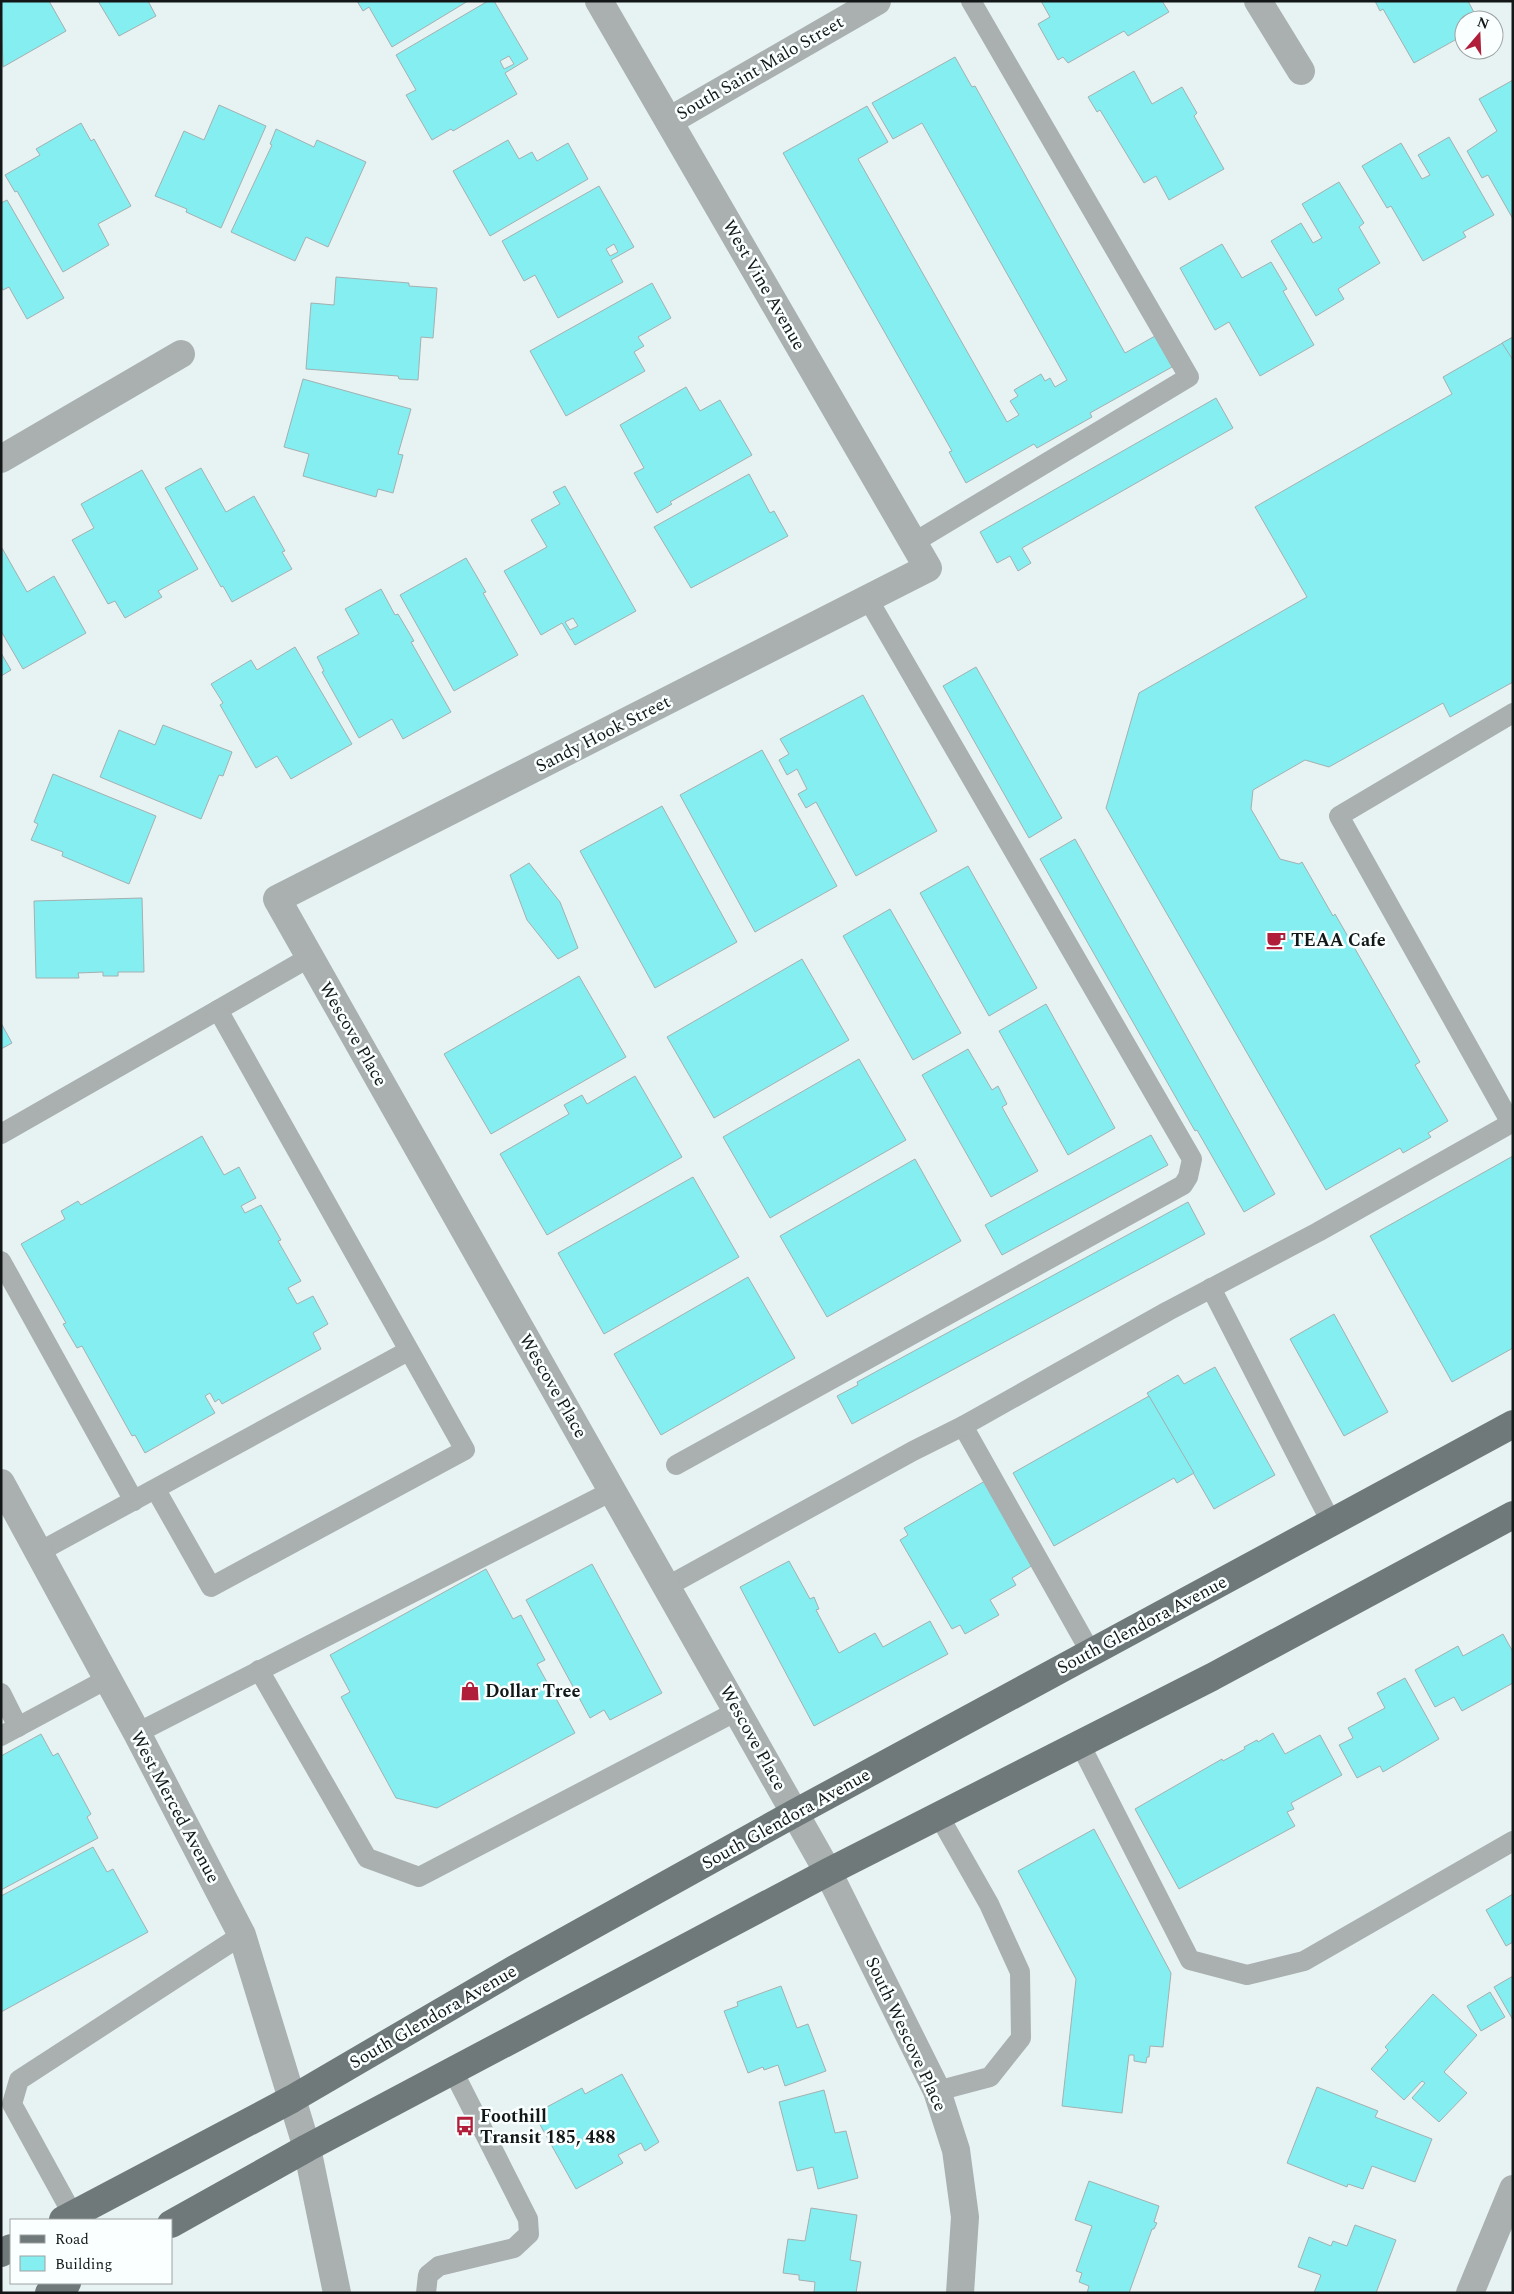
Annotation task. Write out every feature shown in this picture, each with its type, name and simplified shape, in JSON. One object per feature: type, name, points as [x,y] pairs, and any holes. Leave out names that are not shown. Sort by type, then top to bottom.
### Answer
[{"type":"main road","name":"South Glendora Avenue","points":[[68,2218],[292,2099],[518,1968],[795,1813],[1513,1424]]},
{"type":"main road","points":[[172,2223],[307,2148],[828,1872],[1212,1677],[1513,1515]]},
{"type":"main road","points":[[49,2293],[65,2284]]},
{"type":"street","name":"West Vine Avenue","points":[[599,1],[928,568]]},
{"type":"street","name":"South Saint Malo Street","points":[[669,121],[877,1]]},
{"type":"street","points":[[1258,1],[1301,71]]},
{"type":"street","points":[[1,459],[181,354]]},
{"type":"street","name":"Sandy Hook Street","points":[[277,899],[928,568]]},
{"type":"street","name":"Wescove Place","points":[[277,899],[828,1872]]},
{"type":"street","name":"West Merced Avenue","points":[[1,1483],[106,1679],[138,1733],[242,1935],[307,2148],[337,2293]]},
{"type":"street","name":"South Wescove Place","points":[[828,1872],[937,2091],[956,2150],[966,2217],[960,2293]]},
{"type":"street","points":[[1470,2293],[1513,2189]]},
{"type":"lane","points":[[913,542],[1189,377],[971,1]]},
{"type":"lane","points":[[676,1465],[1183,1185],[1192,1167],[1192,1159],[868,599]]},
{"type":"lane","points":[[666,1587],[783,1525],[913,1451],[963,1426],[1211,1288],[1318,1232],[1512,1123],[1339,816],[1513,713]]},
{"type":"lane","points":[[1,1134],[310,957]]},
{"type":"lane","points":[[156,1490],[211,1587],[465,1450],[218,1010]]},
{"type":"lane","points":[[1,1261],[134,1502]]},
{"type":"lane","points":[[1211,1288],[1331,1522]]},
{"type":"lane","points":[[38,1552],[134,1502],[408,1351]]},
{"type":"lane","points":[[963,1426],[1091,1652]]},
{"type":"lane","points":[[138,1733],[612,1491]]},
{"type":"lane","points":[[259,1670],[367,1858],[419,1877],[738,1711]]},
{"type":"lane","points":[[1,1693],[10,1732],[106,1679]]},
{"type":"lane","points":[[1080,1744],[1190,1960],[1247,1975],[1304,1961],[1513,1841]]},
{"type":"lane","points":[[937,2091],[990,2077],[1020,2038],[1020,1972],[989,1904],[938,1816]]},
{"type":"lane","points":[[68,2218],[12,2104],[19,2080],[242,1935]]},
{"type":"lane","points":[[426,2293],[428,2275],[439,2266],[514,2248],[528,2234],[528,2219],[453,2071]]},
{"type":"building","points":[[1,1],[49,1],[66,31],[3,67]]},
{"type":"building","points":[[98,1],[148,1],[156,16],[119,36]]},
{"type":"building","points":[[357,1],[468,1],[392,47],[369,7],[363,11]]},
{"type":"building","points":[[488,1],[494,1],[528,59],[505,73],[517,94],[453,131],[451,129],[432,140],[406,95],[416,90],[396,55]],"holes":[[[509,56],[514,64],[504,69],[500,61]]]},
{"type":"building","points":[[1041,1],[1162,1],[1169,12],[1128,36],[1124,31],[1068,63],[1063,57],[1058,60],[1038,24],[1050,17]]},
{"type":"building","points":[[1375,1],[1468,1],[1473,10],[1454,10],[1454,41],[1414,63],[1383,9],[1380,11]]},
{"type":"building","points":[[955,57],[972,87],[975,86],[1125,353],[1155,336],[1172,367],[1090,413],[1092,417],[1037,448],[1034,444],[966,483],[949,452],[952,451],[783,153],[867,106],[888,142],[858,159],[1007,422],[1019,415],[1010,401],[1018,396],[1014,390],[1041,374],[1045,381],[1050,378],[1055,387],[1067,380],[922,123],[893,139],[872,103]]},
{"type":"building","points":[[1134,71],[1152,104],[1182,87],[1197,113],[1194,116],[1224,169],[1169,200],[1156,176],[1144,183],[1100,110],[1097,112],[1088,97]]},
{"type":"building","points":[[1513,80],[1513,219],[1488,175],[1482,178],[1467,151],[1497,131],[1479,99]]},
{"type":"building","points":[[219,105],[266,126],[221,228],[186,212],[187,209],[155,196],[184,131],[204,140]]},
{"type":"building","points":[[81,123],[91,141],[94,139],[131,206],[98,224],[109,245],[63,272],[17,191],[15,192],[5,175],[40,155],[36,149]]},
{"type":"building","points":[[276,129],[314,147],[317,140],[366,162],[328,247],[306,237],[295,261],[231,232],[272,145],[270,144]]},
{"type":"building","points":[[1449,137],[1494,215],[1463,232],[1466,237],[1423,261],[1391,206],[1387,208],[1362,166],[1401,143],[1422,179],[1430,175],[1418,155]]},
{"type":"building","points":[[508,140],[519,159],[532,152],[537,161],[568,143],[588,179],[490,236],[453,171]]},
{"type":"building","points":[[1339,182],[1364,223],[1359,227],[1380,263],[1338,289],[1344,299],[1316,316],[1271,241],[1301,223],[1313,243],[1322,238],[1302,204]]},
{"type":"building","points":[[599,186],[634,247],[611,260],[623,282],[558,318],[535,275],[524,281],[502,241]],"holes":[[[614,244],[618,252],[610,256],[606,249]]]},
{"type":"building","points":[[7,200],[64,298],[27,319],[9,287],[3,290],[1,286],[1,203]]},
{"type":"building","points":[[1222,244],[1242,278],[1271,262],[1287,289],[1283,291],[1314,345],[1260,376],[1229,322],[1215,330],[1180,268]]},
{"type":"building","points":[[336,277],[409,283],[409,286],[437,288],[433,338],[421,337],[418,380],[399,379],[398,376],[306,369],[311,303],[334,305]]},
{"type":"building","points":[[652,283],[671,318],[638,337],[644,346],[634,352],[645,371],[566,416],[530,351]]},
{"type":"building","points":[[1513,337],[1513,682],[1450,717],[1443,703],[1329,767],[1305,760],[1253,790],[1251,809],[1280,859],[1299,864],[1302,862],[1333,916],[1335,914],[1420,1062],[1415,1065],[1448,1121],[1428,1133],[1431,1137],[1403,1153],[1400,1148],[1326,1190],[1106,808],[1139,693],[1307,597],[1255,507],[1452,394],[1443,377]]},
{"type":"building","points":[[1513,337],[1513,360],[1502,343]]},
{"type":"building","points":[[303,379],[411,409],[398,454],[403,455],[393,493],[378,489],[376,497],[303,476],[309,454],[284,447]]},
{"type":"building","points":[[686,387],[700,411],[720,400],[752,455],[670,502],[672,504],[657,513],[634,473],[644,468],[620,425]]},
{"type":"building","points":[[1216,398],[1233,428],[1022,548],[1031,563],[1018,571],[1010,556],[997,563],[980,532]]},
{"type":"building","points":[[201,468],[226,512],[254,496],[285,551],[282,552],[292,569],[232,602],[223,586],[221,587],[165,488]]},
{"type":"building","points":[[142,470],[198,569],[158,591],[162,597],[125,618],[115,601],[108,604],[72,540],[94,528],[81,504]]},
{"type":"building","points":[[749,474],[770,513],[774,511],[788,536],[691,588],[654,527]]},
{"type":"building","points":[[565,486],[636,611],[575,645],[562,623],[541,635],[504,571],[547,547],[531,520],[560,504],[553,492]],"holes":[[[573,618],[578,626],[570,630],[565,622]]]},
{"type":"building","points":[[2,548],[27,592],[54,576],[86,633],[23,669],[1,631]]},
{"type":"building","points":[[466,558],[486,592],[483,593],[518,655],[454,691],[400,595]]},
{"type":"building","points":[[381,589],[395,615],[398,614],[414,641],[411,642],[451,712],[403,739],[392,719],[359,738],[322,672],[324,671],[317,657],[359,634],[345,609]]},
{"type":"building","points":[[295,647],[352,744],[291,779],[277,756],[256,768],[220,705],[223,703],[211,684],[251,660],[257,670]]},
{"type":"building","points":[[1,653],[11,670],[1,676]]},
{"type":"building","points":[[976,667],[1062,818],[1029,838],[943,686]]},
{"type":"building","points":[[863,695],[937,831],[856,876],[816,802],[806,808],[798,794],[807,789],[797,769],[787,775],[779,760],[789,754],[780,739]]},
{"type":"building","points":[[163,725],[232,752],[223,776],[219,775],[201,819],[100,777],[119,730],[155,745]]},
{"type":"building","points":[[762,750],[837,886],[755,932],[680,795]]},
{"type":"building","points":[[53,774],[156,816],[129,884],[62,856],[63,852],[31,840],[38,824],[34,822]]},
{"type":"building","points":[[662,806],[737,942],[655,988],[580,851]]},
{"type":"building","points":[[1075,839],[1275,1194],[1244,1212],[1197,1130],[1195,1131],[1040,859]]},
{"type":"building","points":[[529,863],[560,902],[578,948],[558,959],[527,920],[510,875]]},
{"type":"building","points":[[968,866],[1037,988],[989,1016],[920,893]]},
{"type":"building","points":[[142,898],[144,972],[118,972],[118,976],[103,976],[103,972],[78,973],[79,978],[36,978],[34,901]]},
{"type":"building","points":[[890,909],[961,1033],[913,1060],[843,936]]},
{"type":"building","points":[[802,959],[849,1040],[714,1118],[667,1037]]},
{"type":"building","points":[[579,976],[626,1057],[491,1134],[444,1054]]},
{"type":"building","points":[[1046,1004],[1115,1128],[1068,1155],[999,1031]]},
{"type":"building","points":[[1,1023],[12,1043],[1,1049]]},
{"type":"building","points":[[968,1049],[992,1090],[998,1086],[1007,1104],[1002,1107],[1038,1171],[991,1197],[922,1075]]},
{"type":"building","points":[[859,1059],[906,1140],[770,1218],[723,1137]]},
{"type":"building","points":[[635,1076],[682,1157],[547,1235],[500,1154],[569,1114],[564,1105],[582,1095],[587,1104]]},
{"type":"building","points":[[1151,1135],[1168,1165],[1002,1255],[985,1225]]},
{"type":"building","points":[[202,1136],[224,1175],[239,1167],[256,1198],[241,1206],[245,1213],[261,1205],[281,1240],[278,1241],[301,1281],[288,1288],[297,1304],[313,1296],[328,1324],[313,1333],[321,1349],[222,1404],[219,1399],[215,1402],[210,1393],[205,1396],[215,1413],[145,1453],[135,1435],[132,1436],[82,1346],[77,1348],[63,1324],[66,1323],[21,1244],[65,1219],[61,1211],[78,1201],[81,1205]]},
{"type":"building","points":[[1513,1156],[1513,1348],[1452,1382],[1370,1236]]},
{"type":"building","points":[[915,1159],[961,1241],[827,1317],[780,1236]]},
{"type":"building","points":[[693,1177],[739,1257],[604,1334],[558,1253]]},
{"type":"building","points":[[1188,1202],[1205,1234],[852,1424],[837,1396],[858,1385],[857,1382]]},
{"type":"building","points":[[748,1277],[795,1358],[661,1435],[614,1354]]},
{"type":"building","points":[[1334,1314],[1388,1412],[1344,1436],[1290,1339]]},
{"type":"building","points":[[1215,1367],[1275,1475],[1214,1509],[1147,1393],[1178,1375],[1184,1384]]},
{"type":"building","points":[[1149,1396],[1194,1473],[1177,1483],[1174,1478],[1054,1546],[1013,1473]]},
{"type":"building","points":[[985,1481],[1033,1565],[1012,1578],[1016,1585],[990,1600],[999,1615],[965,1634],[960,1625],[952,1629],[900,1540],[908,1535],[904,1528]]},
{"type":"building","points":[[789,1561],[810,1599],[814,1597],[819,1609],[816,1610],[839,1653],[875,1633],[883,1647],[930,1621],[948,1654],[814,1726],[740,1587]]},
{"type":"building","points":[[592,1564],[662,1693],[610,1720],[604,1710],[590,1718],[526,1600]]},
{"type":"building","points":[[486,1569],[513,1619],[521,1615],[545,1660],[537,1664],[575,1733],[437,1808],[396,1798],[341,1697],[350,1692],[330,1655]]},
{"type":"building","points":[[1503,1634],[1513,1652],[1513,1683],[1462,1711],[1454,1697],[1435,1707],[1415,1670],[1458,1646],[1463,1656]]},
{"type":"building","points":[[1405,1678],[1439,1739],[1383,1772],[1380,1766],[1357,1778],[1339,1745],[1353,1738],[1348,1728],[1385,1708],[1377,1693]]},
{"type":"building","points":[[1273,1733],[1285,1754],[1320,1735],[1342,1775],[1291,1803],[1294,1809],[1287,1812],[1295,1826],[1179,1889],[1135,1809],[1222,1759],[1223,1761],[1245,1749],[1244,1747],[1257,1740],[1258,1742]]},
{"type":"building","points":[[41,1734],[53,1756],[58,1753],[91,1814],[87,1817],[98,1838],[1,1890],[1,1756]]},
{"type":"building","points":[[1094,1829],[1171,1973],[1163,2047],[1150,2046],[1149,2057],[1147,2057],[1146,2063],[1134,2061],[1134,2055],[1129,2055],[1122,2113],[1062,2106],[1076,1979],[1018,1871]]},
{"type":"building","points":[[93,1847],[107,1872],[113,1869],[148,1932],[1,2012],[1,1896]]},
{"type":"building","points":[[1513,1894],[1513,1942],[1506,1946],[1486,1910]]},
{"type":"building","points":[[1513,1976],[1513,2020],[1494,1987]]},
{"type":"building","points":[[781,1986],[797,2028],[808,2024],[826,2071],[785,2086],[778,2065],[764,2070],[763,2067],[748,2073],[724,2011],[738,2006],[737,2002]]},
{"type":"building","points":[[1490,1992],[1505,2017],[1481,2031],[1467,2006]]},
{"type":"building","points":[[1433,1994],[1477,2035],[1444,2072],[1467,2093],[1439,2122],[1412,2098],[1425,2083],[1422,2081],[1404,2100],[1371,2069],[1388,2050],[1385,2047]]},
{"type":"building","points":[[622,2074],[659,2142],[645,2151],[641,2143],[618,2155],[623,2163],[576,2189],[534,2114],[582,2088],[585,2094]]},
{"type":"building","points":[[1317,2087],[1378,2111],[1375,2117],[1432,2139],[1415,2182],[1372,2166],[1363,2189],[1348,2184],[1347,2187],[1287,2163]]},
{"type":"building","points":[[824,2090],[835,2133],[846,2131],[858,2178],[818,2189],[813,2167],[797,2171],[779,2102]]},
{"type":"building","points":[[1089,2181],[1159,2206],[1154,2222],[1157,2223],[1154,2229],[1152,2229],[1129,2293],[1087,2293],[1089,2286],[1079,2282],[1082,2273],[1076,2271],[1092,2226],[1075,2220]]},
{"type":"building","points":[[811,2208],[857,2215],[850,2260],[861,2262],[856,2293],[814,2293],[815,2282],[799,2280],[799,2275],[783,2273],[788,2239],[805,2241]]},
{"type":"building","points":[[1355,2225],[1396,2240],[1376,2293],[1314,2293],[1321,2275],[1298,2267],[1309,2237],[1331,2246],[1333,2241],[1347,2246]]},
{"type":"place","name":"TEAA Cafe","points":[[1276,940]]},
{"type":"place","name":"Dollar Tree","points":[[470,1691]]},
{"type":"place","name":"Foothill Transit 185, 488","points":[[465,2126]]}]
